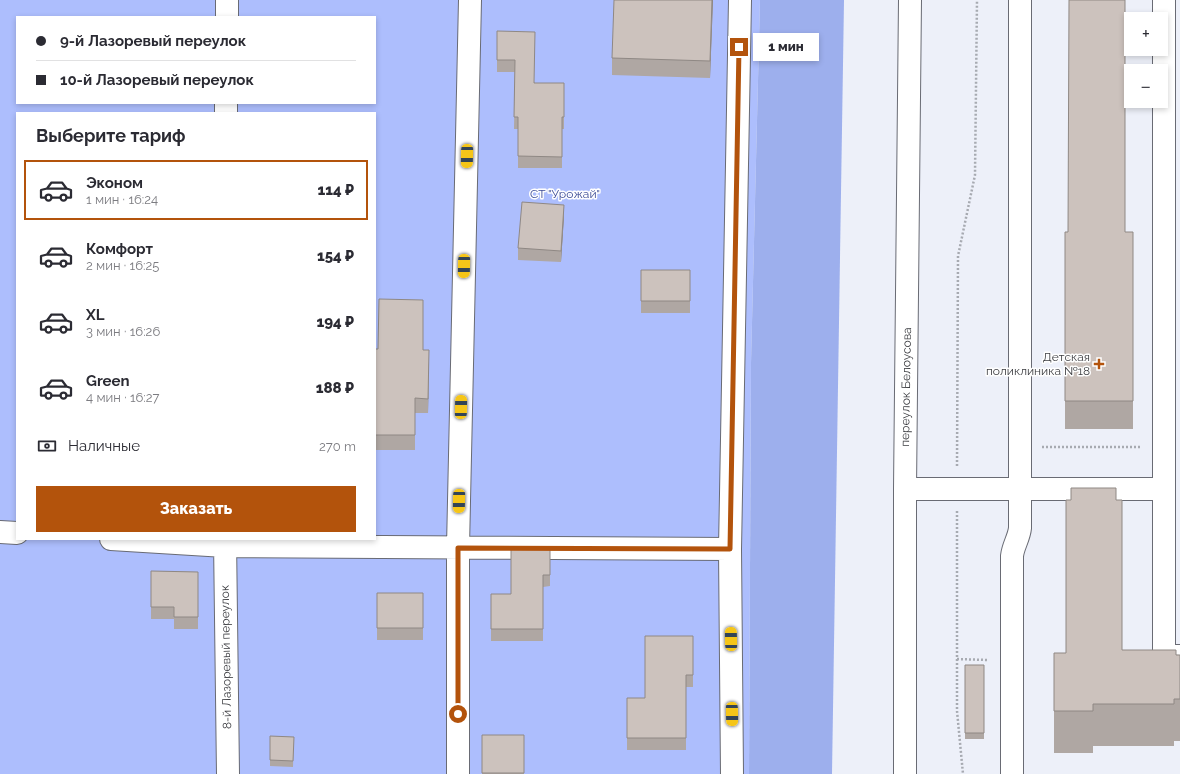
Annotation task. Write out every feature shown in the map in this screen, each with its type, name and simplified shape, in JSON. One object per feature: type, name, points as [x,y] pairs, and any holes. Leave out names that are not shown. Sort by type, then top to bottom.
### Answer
[{"type":"street","points":[[227,0],[227,16]]},
{"type":"street","points":[[458,774],[458,548],[470,0]]},
{"type":"street","points":[[732,774],[730,549],[740,0]]},
{"type":"street","name":"переулок Белоусова","points":[[905,774],[905,489],[910,0]]},
{"type":"street","points":[[1012,774],[1012,556],[1020,528],[1020,0]]},
{"type":"street","points":[[1164,0],[1172,156],[1172,388],[1164,447],[1164,651],[1170,656],[1180,656]]},
{"type":"street","points":[[905,489],[1164,489]]},
{"type":"street","points":[[0,532],[16,533]]},
{"type":"street","points":[[140,540],[458,548],[730,549]]},
{"type":"street","name":"8-й Лазоревый переулок","points":[[225,543],[228,774]]},
{"type":"path","points":[[963,774],[957,711],[958,256],[975,175],[977,0]]},
{"type":"path","points":[[1020,447],[1164,447]]},
{"type":"path","points":[[957,659],[987,660]]},
{"type":"green space","name":"СТ \"Урожай\"","points":[[0,0],[760,0],[751,363],[749,774],[0,774]]},
{"type":"shaded area","points":[[760,0],[844,0],[832,774],[749,774],[751,363]]},
{"type":"building","points":[[614,0],[712,0],[710,61],[612,58]]},
{"type":"building","points":[[1069,0],[1125,0],[1125,232],[1133,232],[1133,401],[1065,401],[1065,232],[1068,232]]},
{"type":"building","points":[[497,31],[535,32],[534,83],[564,83],[562,157],[518,156],[518,117],[514,117],[515,60],[497,60]]},
{"type":"building","points":[[522,202],[564,205],[561,251],[518,248]]},
{"type":"building","points":[[641,270],[690,270],[690,301],[641,301]]},
{"type":"building","points":[[379,299],[423,300],[423,350],[429,350],[428,399],[415,398],[415,435],[376,435],[376,349],[378,349]]},
{"type":"building","points":[[1071,488],[1116,488],[1116,500],[1122,500],[1122,650],[1176,650],[1176,655],[1180,655],[1180,699],[1174,699],[1174,704],[1093,704],[1093,711],[1054,711],[1054,653],[1066,653],[1066,500],[1071,500]]},
{"type":"building","points":[[511,548],[550,549],[550,575],[543,575],[543,629],[491,629],[491,594],[511,594]]},
{"type":"building","points":[[151,571],[198,572],[198,617],[174,617],[174,607],[151,607]]},
{"type":"building","points":[[377,593],[423,593],[423,628],[377,628]]},
{"type":"building","points":[[645,636],[693,636],[693,675],[686,675],[686,738],[627,738],[627,698],[645,698]]},
{"type":"building","points":[[965,665],[984,665],[984,733],[965,733]]},
{"type":"building","points":[[482,735],[524,735],[524,773],[482,773]]},
{"type":"building","points":[[270,736],[294,737],[293,761],[270,760]]},
{"type":"place","name":"Детская поликлиника №18","points":[[1099,364]]},
{"type":"route","points":[[458,714],[458,548],[730,549],[739,47]]}]
